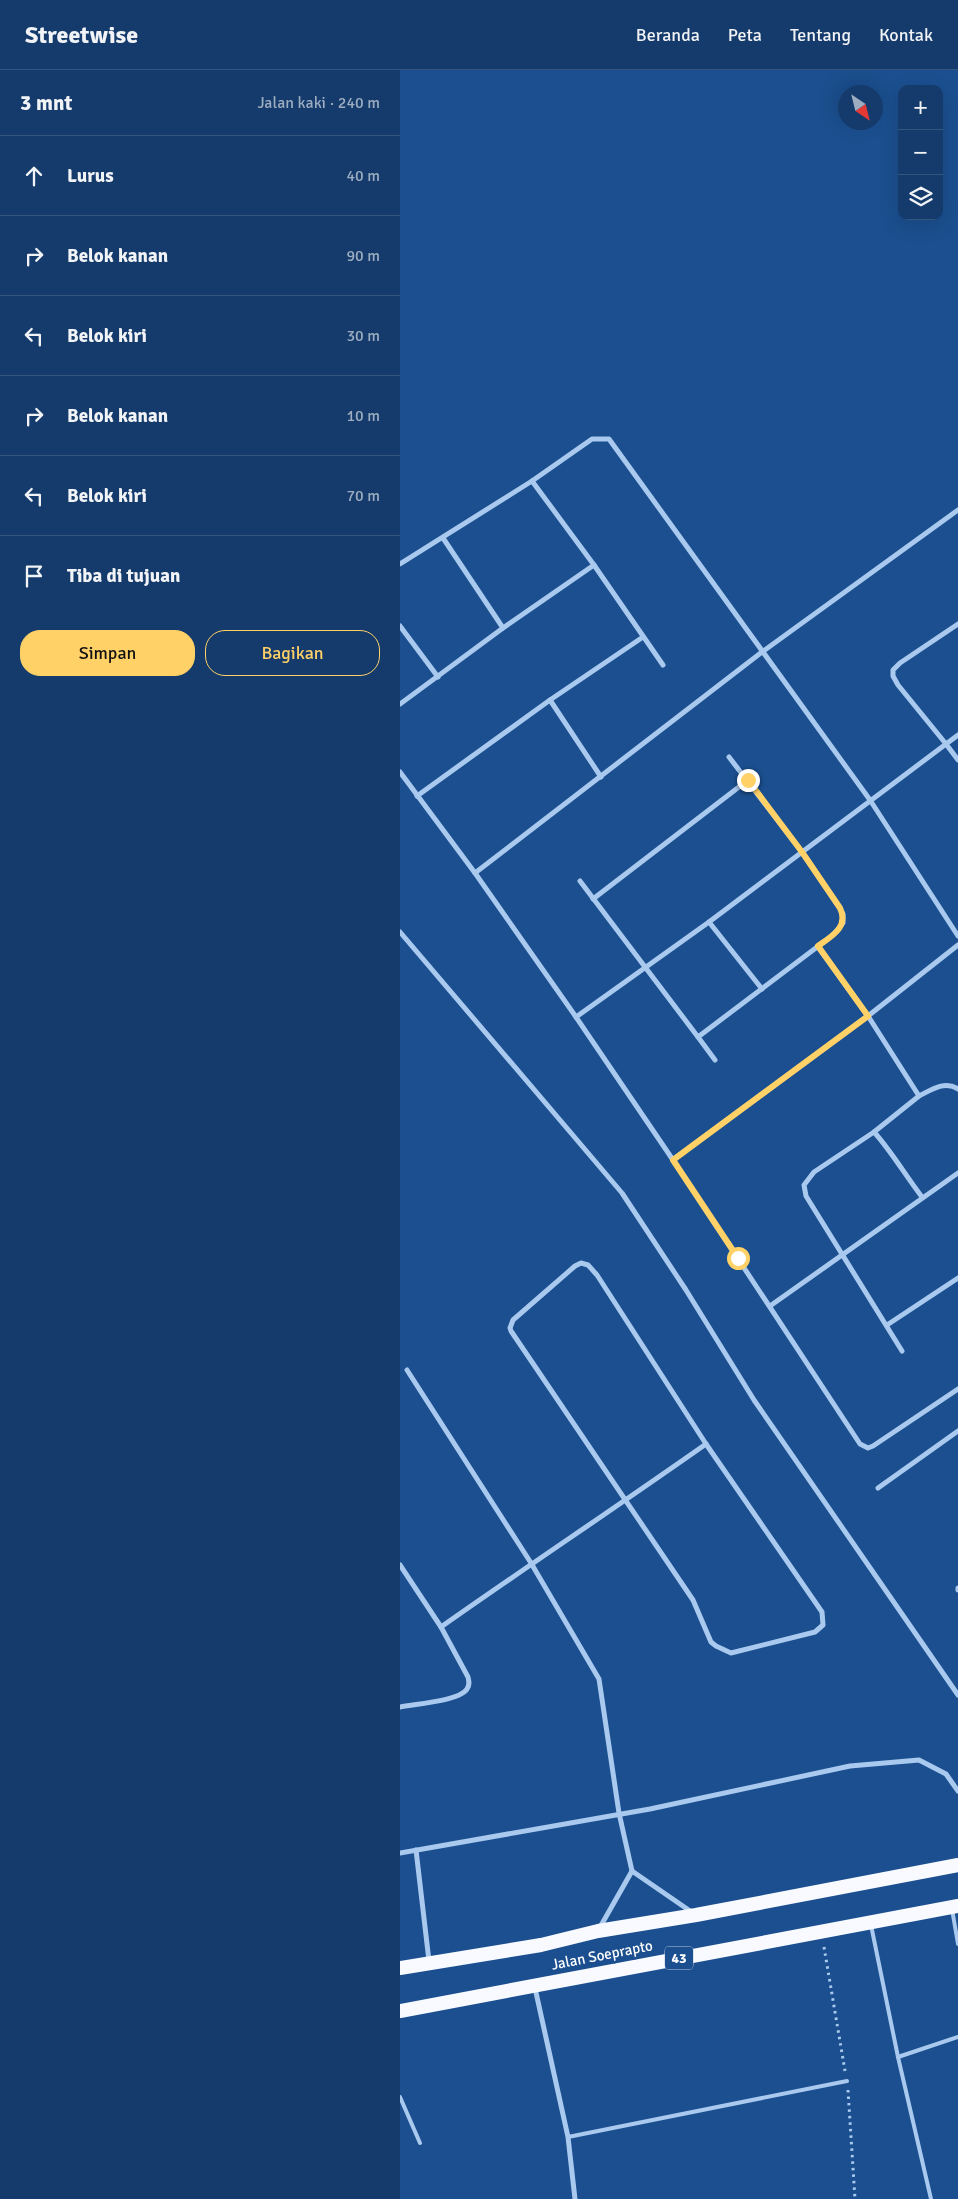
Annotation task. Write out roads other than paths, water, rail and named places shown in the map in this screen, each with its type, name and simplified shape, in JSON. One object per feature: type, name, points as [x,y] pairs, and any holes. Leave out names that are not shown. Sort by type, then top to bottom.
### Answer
[{"type":"highway","name":"Jalan Soeprapto","points":[[400,1968],[541,1945],[598,1931],[696,1915],[958,1865]]},
{"type":"highway","name":"Jalan Soeprapto","points":[[400,2011],[955,1907]]},
{"type":"street","points":[[400,564],[532,481],[592,439],[609,439],[870,800],[958,936]]},
{"type":"street","points":[[532,481],[594,565],[663,665]]},
{"type":"street","points":[[474,873],[762,652],[958,510]]},
{"type":"street","points":[[443,538],[504,628]]},
{"type":"street","points":[[400,704],[594,565]]},
{"type":"street","points":[[958,624],[900,663],[893,670],[893,676],[898,685],[958,760]]},
{"type":"street","points":[[400,626],[438,677]]},
{"type":"street","points":[[417,796],[550,700],[643,637]]},
{"type":"street","points":[[550,700],[601,777]]},
{"type":"street","points":[[576,1017],[709,922],[958,735]]},
{"type":"street","points":[[698,1036],[762,990],[838,930],[843,923],[843,914],[802,852],[729,757]]},
{"type":"street","points":[[400,772],[576,1017],[770,1306],[830,1401],[863,1446],[873,1446],[958,1389]]},
{"type":"street","points":[[593,899],[748,780]]},
{"type":"street","points":[[580,881],[715,1060]]},
{"type":"street","points":[[709,922],[762,990]]},
{"type":"street","points":[[400,932],[622,1193],[686,1290],[754,1400],[958,1695]]},
{"type":"street","points":[[673,1160],[868,1016],[958,945]]},
{"type":"street","points":[[818,946],[868,1016],[919,1096]]},
{"type":"street","points":[[902,1351],[806,1196],[804,1185],[814,1172],[874,1132],[919,1096],[941,1086],[948,1085],[958,1089]]},
{"type":"street","points":[[874,1132],[922,1197]]},
{"type":"street","points":[[770,1306],[958,1173]]},
{"type":"street","points":[[581,1263],[588,1265],[597,1275],[706,1444],[822,1612],[823,1625],[819,1629],[732,1653],[716,1646],[708,1637],[693,1600],[510,1328],[513,1320],[575,1266],[581,1263]]},
{"type":"street","points":[[886,1325],[958,1278]]},
{"type":"street","points":[[407,1370],[530,1563],[599,1679],[619,1813],[632,1870],[598,1931]]},
{"type":"street","points":[[878,1488],[958,1431]]},
{"type":"street","points":[[441,1627],[530,1563],[625,1501],[706,1444]]},
{"type":"street","points":[[400,1565],[441,1627],[468,1678],[467,1689],[456,1697],[400,1707]]},
{"type":"street","points":[[400,1853],[650,1809],[850,1766],[919,1760],[946,1774],[958,1791]]},
{"type":"street","points":[[416,1850],[430,1963]]},
{"type":"street","points":[[632,1870],[696,1915]]},
{"type":"street","points":[[534,1985],[568,2137],[575,2199]]},
{"type":"lane","points":[[955,1907],[958,1944]]},
{"type":"lane","points":[[870,1923],[898,2057],[931,2199]]},
{"type":"lane","points":[[898,2057],[958,2037]]},
{"type":"lane","points":[[568,2137],[847,2081]]},
{"type":"lane","points":[[400,2097],[420,2143]]}]
